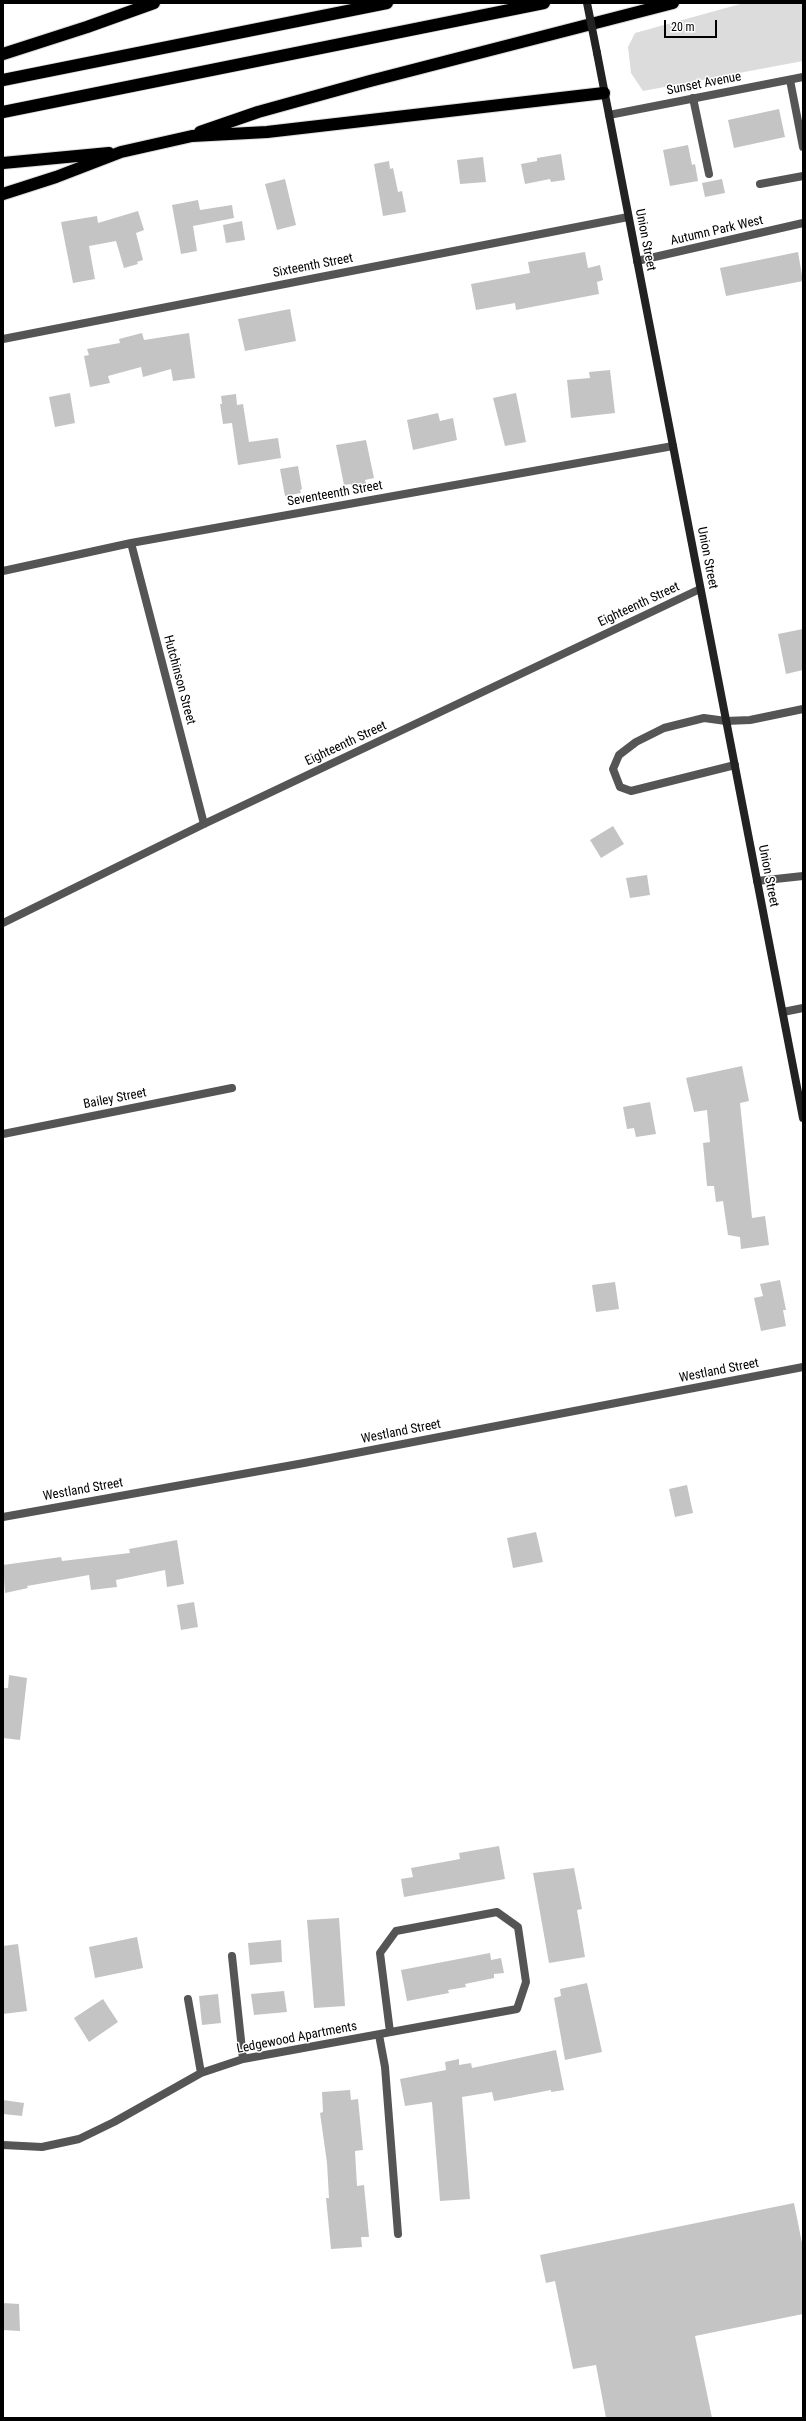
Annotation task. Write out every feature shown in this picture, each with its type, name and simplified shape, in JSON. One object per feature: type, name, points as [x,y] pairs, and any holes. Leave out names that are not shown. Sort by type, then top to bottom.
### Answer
[{"type":"highway","points":[[3,54],[81,29],[154,3]]},
{"type":"highway","points":[[3,80],[387,3]]},
{"type":"highway","points":[[3,112],[544,3]]},
{"type":"highway","points":[[3,163],[121,152],[192,136],[258,112],[363,83],[673,3]]},
{"type":"highway","points":[[192,136],[275,131],[604,93]]},
{"type":"highway","points":[[3,194],[56,177],[121,152]]},
{"type":"main road","name":"Union Street","points":[[587,3],[803,1118]]},
{"type":"street","name":"Sunset Avenue","points":[[609,116],[803,77]]},
{"type":"street","points":[[790,80],[803,147]]},
{"type":"street","points":[[693,98],[709,174]]},
{"type":"street","points":[[760,184],[803,176]]},
{"type":"street","name":"Sixteenth Street","points":[[3,339],[628,217]]},
{"type":"street","name":"Autumn Park West","points":[[637,261],[803,223]]},
{"type":"street","name":"Seventeenth Street","points":[[3,571],[131,543],[673,446]]},
{"type":"street","name":"Hutchinson Street","points":[[131,543],[204,824]]},
{"type":"street","name":"Eighteenth Street","points":[[3,923],[204,824],[700,589]]},
{"type":"street","points":[[735,765],[631,791],[620,787],[613,769],[619,755],[636,742],[664,728],[704,718],[726,721],[750,720],[803,709]]},
{"type":"street","points":[[757,881],[803,876]]},
{"type":"street","points":[[782,1012],[803,1008]]},
{"type":"street","name":"Bailey Street","points":[[3,1134],[232,1088]]},
{"type":"street","name":"Westland Street","points":[[3,1517],[304,1463],[803,1367]]},
{"type":"street","name":"Ledgewood Apartments","points":[[3,2145],[42,2147],[79,2139],[114,2122],[201,2073],[243,2059],[517,2010],[526,1982],[518,1927],[497,1912],[396,1931],[380,1953],[390,2032]]},
{"type":"street","points":[[232,1956],[243,2059]]},
{"type":"street","points":[[188,1999],[201,2073]]},
{"type":"street","points":[[379,2035],[385,2067],[398,2234]]},
{"type":"shaded area","points":[[744,3],[803,3],[803,61],[643,91],[631,73],[628,47],[635,33]]},
{"type":"building","points":[[779,109],[785,137],[734,148],[728,120]]},
{"type":"building","points":[[688,145],[692,165],[695,164],[698,181],[670,186],[663,150]]},
{"type":"building","points":[[561,154],[565,180],[551,182],[550,179],[525,184],[521,164],[537,161],[537,158]]},
{"type":"building","points":[[483,157],[486,182],[460,184],[457,160]]},
{"type":"building","points":[[389,161],[390,169],[393,168],[398,192],[402,191],[406,212],[383,216],[374,164]]},
{"type":"building","points":[[285,179],[296,225],[277,230],[265,184]]},
{"type":"building","points":[[722,179],[725,193],[705,197],[702,183]]},
{"type":"building","points":[[198,200],[200,210],[232,205],[234,218],[193,226],[197,251],[181,254],[172,205]]},
{"type":"building","points":[[138,211],[144,230],[136,233],[143,260],[137,262],[138,264],[124,268],[116,241],[89,246],[95,279],[73,283],[61,222],[97,216],[98,223]]},
{"type":"building","points":[[242,221],[245,240],[226,243],[223,225]]},
{"type":"building","points":[[585,252],[588,268],[600,265],[603,280],[597,282],[599,294],[516,310],[515,303],[476,310],[471,284],[530,273],[528,262]]},
{"type":"building","points":[[798,252],[803,281],[726,296],[720,268]]},
{"type":"building","points":[[290,309],[296,341],[245,351],[238,319]]},
{"type":"building","points":[[142,333],[144,340],[189,333],[195,378],[173,381],[171,369],[143,377],[141,367],[108,376],[110,383],[90,387],[84,356],[89,355],[87,349],[120,343],[119,339]]},
{"type":"building","points":[[610,370],[615,413],[571,418],[567,380],[590,378],[589,372]]},
{"type":"building","points":[[70,393],[75,423],[55,427],[49,397]]},
{"type":"building","points":[[516,393],[526,442],[505,446],[493,398]]},
{"type":"building","points":[[236,394],[237,405],[243,404],[249,442],[278,438],[281,458],[238,465],[232,423],[223,424],[220,404],[222,404],[221,396]]},
{"type":"building","points":[[438,413],[440,421],[453,418],[457,440],[413,450],[407,420]]},
{"type":"building","points":[[366,440],[374,478],[365,480],[367,486],[352,489],[351,484],[344,485],[336,445]]},
{"type":"building","points":[[298,466],[302,489],[300,490],[301,493],[285,496],[280,469]]},
{"type":"building","points":[[803,629],[803,670],[786,674],[778,634]]},
{"type":"building","points":[[613,826],[624,844],[601,858],[590,840]]},
{"type":"building","points":[[647,875],[650,895],[630,898],[626,878]]},
{"type":"building","points":[[742,1066],[749,1101],[740,1103],[752,1218],[765,1216],[769,1245],[741,1249],[740,1237],[728,1235],[723,1201],[716,1202],[714,1186],[707,1186],[703,1143],[710,1142],[707,1110],[694,1112],[686,1078]]},
{"type":"building","points":[[650,1102],[656,1134],[636,1137],[634,1128],[627,1129],[623,1107]]},
{"type":"building","points":[[780,1280],[786,1310],[783,1310],[786,1326],[761,1331],[754,1298],[763,1296],[760,1284]]},
{"type":"building","points":[[615,1282],[619,1309],[596,1312],[592,1285]]},
{"type":"building","points":[[687,1485],[693,1513],[675,1517],[669,1489]]},
{"type":"building","points":[[536,1532],[543,1562],[513,1568],[507,1538]]},
{"type":"building","points":[[177,1540],[184,1584],[167,1587],[165,1570],[116,1580],[117,1587],[91,1590],[89,1575],[27,1586],[28,1588],[5,1593],[3,1565],[61,1557],[62,1561],[130,1553],[129,1549]]},
{"type":"building","points":[[194,1602],[198,1627],[181,1630],[177,1605]]},
{"type":"building","points":[[9,1675],[27,1678],[20,1740],[3,1738],[3,1688],[8,1688]]},
{"type":"building","points":[[499,1846],[505,1879],[404,1897],[401,1879],[413,1877],[411,1868],[460,1859],[459,1853]]},
{"type":"building","points":[[574,1868],[582,1909],[577,1910],[585,1957],[549,1963],[533,1873]]},
{"type":"building","points":[[339,1918],[345,2006],[314,2008],[307,1920]]},
{"type":"building","points":[[137,1937],[143,1968],[95,1978],[89,1947]]},
{"type":"building","points":[[281,1940],[282,1962],[250,1965],[248,1943]]},
{"type":"building","points":[[18,1944],[27,2011],[3,2014],[3,1946]]},
{"type":"building","points":[[490,1953],[491,1960],[501,1958],[504,1973],[494,1974],[494,1978],[465,1984],[466,1987],[448,1990],[449,1993],[407,2001],[401,1970]]},
{"type":"building","points":[[587,1983],[602,2052],[565,2060],[554,1998],[561,1996],[560,1989]]},
{"type":"building","points":[[284,1991],[287,2012],[254,2015],[251,1994]]},
{"type":"building","points":[[218,1994],[221,2023],[202,2025],[199,1996]]},
{"type":"building","points":[[103,1999],[118,2022],[89,2042],[74,2018]]},
{"type":"building","points":[[556,2050],[564,2090],[551,2092],[551,2090],[494,2101],[492,2092],[462,2097],[470,2199],[440,2201],[432,2102],[405,2106],[400,2079],[446,2070],[445,2062],[459,2059],[459,2065],[471,2063],[472,2068]]},
{"type":"building","points":[[350,2090],[351,2100],[358,2099],[363,2150],[355,2151],[357,2186],[364,2185],[369,2237],[361,2237],[362,2247],[331,2249],[326,2198],[329,2198],[327,2163],[320,2113],[323,2112],[322,2092]]},
{"type":"building","points":[[3,2100],[24,2103],[22,2116],[3,2114]]},
{"type":"building","points":[[794,2203],[803,2248],[803,2314],[695,2336],[712,2418],[606,2418],[596,2365],[573,2369],[555,2281],[546,2283],[540,2255]]},
{"type":"building","points":[[3,2303],[19,2304],[20,2331],[3,2330]]}]
